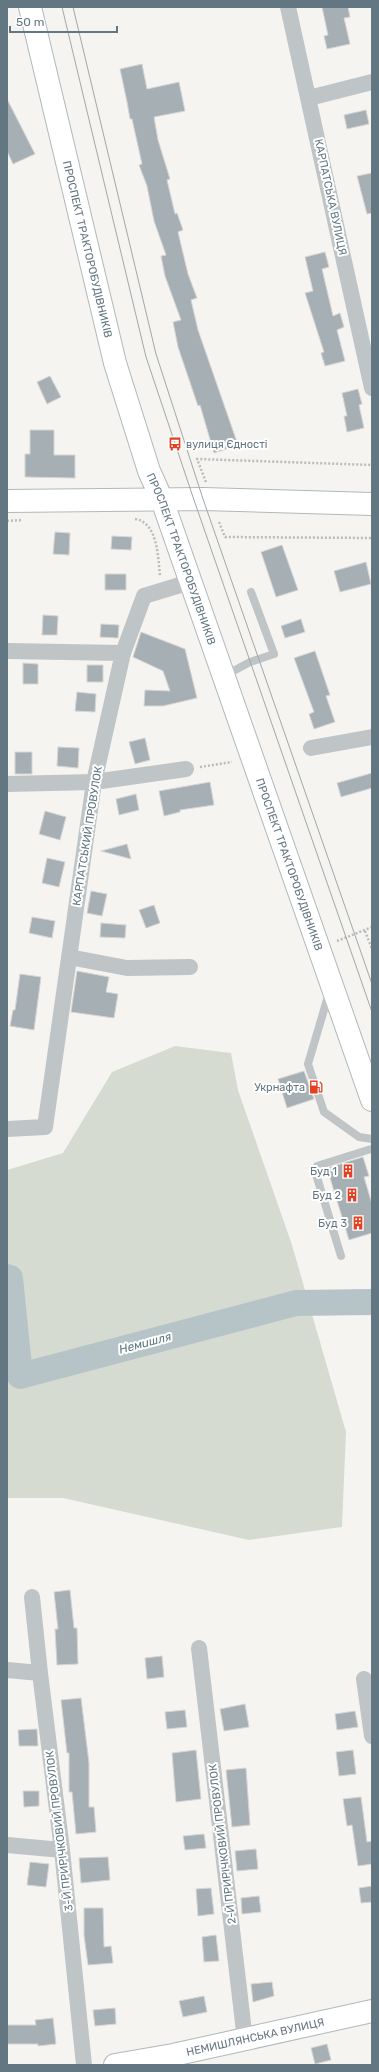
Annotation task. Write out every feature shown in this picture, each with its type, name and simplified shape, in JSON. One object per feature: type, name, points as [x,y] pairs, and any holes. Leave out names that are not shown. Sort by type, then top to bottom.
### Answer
[{"type":"main road","name":"ПРОСПЕКТ ТРАКТОРОБУДІВНИКІВ","points":[[30,7],[115,363],[149,471],[162,500],[372,1100]]},
{"type":"main road","points":[[7,501],[203,499],[372,504]]},
{"type":"main road","name":"НЕМИШЛЯНСЬКА ВУЛИЦЯ","points":[[115,2065],[245,2040],[372,2011]]},
{"type":"street","name":"КАРПАТСЬКА ВУЛИЦЯ","points":[[288,7],[372,388]]},
{"type":"street","points":[[309,98],[372,82]]},
{"type":"street","name":"КАРПАТСЬКИЙ ПРОВУЛОК","points":[[7,1129],[45,1127],[94,782],[123,653],[144,596],[190,582]]},
{"type":"street","points":[[7,651],[123,653]]},
{"type":"street","points":[[310,748],[372,737]]},
{"type":"street","points":[[7,784],[94,782],[186,769]]},
{"type":"street","points":[[69,957],[127,968],[190,967]]},
{"type":"street","name":"3-Й ПРИРІЧКОВИЙ ПРОВУЛОК","points":[[32,1597],[62,1850],[84,2065]]},
{"type":"street","name":"2-Й ПРИРІЧКОВИЙ ПРОВУЛОК","points":[[199,1648],[245,2040]]},
{"type":"street","points":[[7,1670],[40,1673]]},
{"type":"street","points":[[364,1679],[372,1736]]},
{"type":"street","points":[[7,1845],[62,1850]]},
{"type":"lane","points":[[223,676],[250,662],[274,654],[252,592]]},
{"type":"lane","points":[[332,983],[308,1064],[324,1112],[359,1137],[370,1139],[371,1152],[317,1166],[315,1171],[341,1256]]},
{"type":"path","points":[[207,484],[197,459],[372,465]]},
{"type":"path","points":[[130,519],[138,519],[151,529],[156,544],[162,591]]},
{"type":"path","points":[[7,521],[30,520]]},
{"type":"path","points":[[219,522],[224,537],[372,538]]},
{"type":"path","points":[[204,766],[232,762]]},
{"type":"path","points":[[337,941],[372,927]]},
{"type":"path","points":[[365,931],[372,949]]},
{"type":"shaded area","points":[[175,1046],[231,1053],[238,1090],[292,1245],[346,1432],[342,1527],[249,1540],[63,1498],[7,1498],[7,1170],[63,1153],[112,1072]]},
{"type":"building","points":[[322,7],[348,7],[350,17],[344,18],[350,44],[327,49],[324,36],[328,35]]},
{"type":"building","points":[[142,64],[147,89],[179,82],[185,111],[154,117],[158,140],[170,179],[167,180],[175,214],[177,213],[183,230],[178,232],[188,274],[197,298],[191,300],[198,330],[238,445],[214,453],[200,405],[198,406],[178,347],[173,322],[181,320],[165,276],[161,256],[166,255],[154,221],[147,186],[139,165],[142,164],[132,119],[130,119],[120,69]]},
{"type":"building","points":[[7,99],[35,154],[13,164],[7,151]]},
{"type":"building","points":[[366,110],[369,124],[347,129],[344,115]]},
{"type":"building","points":[[372,173],[372,213],[367,214],[357,176]]},
{"type":"building","points":[[325,252],[329,267],[322,269],[333,316],[340,313],[344,327],[337,330],[345,361],[325,366],[321,353],[324,352],[305,293],[313,291],[305,257]]},
{"type":"building","points":[[50,376],[61,397],[47,404],[37,382]]},
{"type":"building","points":[[358,389],[362,404],[359,405],[364,428],[347,432],[344,416],[347,416],[342,393]]},
{"type":"building","points":[[30,430],[54,430],[54,455],[75,455],[75,478],[25,477],[25,454],[30,454]]},
{"type":"building","points":[[55,532],[70,533],[69,555],[53,554]]},
{"type":"building","points":[[112,536],[132,537],[131,550],[111,549]]},
{"type":"building","points":[[282,545],[298,590],[276,597],[261,552]]},
{"type":"building","points":[[366,562],[371,584],[340,592],[334,571]]},
{"type":"building","points":[[105,574],[126,574],[126,590],[105,590]]},
{"type":"building","points":[[43,615],[58,616],[57,635],[42,635]]},
{"type":"building","points":[[301,619],[305,632],[285,638],[281,626]]},
{"type":"building","points":[[101,624],[119,625],[118,638],[100,637]]},
{"type":"building","points":[[141,632],[185,649],[197,698],[163,706],[144,706],[145,690],[170,691],[163,671],[133,657]]},
{"type":"building","points":[[315,651],[330,695],[326,696],[335,722],[314,729],[309,714],[314,712],[294,658]]},
{"type":"building","points":[[23,663],[38,664],[38,684],[23,684]]},
{"type":"building","points":[[87,665],[103,665],[103,682],[87,682]]},
{"type":"building","points":[[77,692],[96,694],[95,712],[75,711]]},
{"type":"building","points":[[145,738],[150,760],[135,764],[129,742]]},
{"type":"building","points":[[58,747],[79,748],[78,768],[57,766]]},
{"type":"building","points":[[15,752],[32,752],[32,774],[15,774]]},
{"type":"building","points":[[372,773],[372,788],[341,797],[337,783]]},
{"type":"building","points":[[210,782],[214,805],[180,810],[180,812],[164,816],[159,791]]},
{"type":"building","points":[[136,794],[139,810],[119,815],[116,799]]},
{"type":"building","points":[[45,811],[66,817],[60,840],[39,834]]},
{"type":"building","points":[[127,844],[131,859],[101,851]]},
{"type":"building","points":[[47,858],[65,862],[59,887],[42,883]]},
{"type":"building","points":[[91,891],[107,894],[102,916],[87,913]]},
{"type":"building","points":[[154,905],[160,923],[146,928],[139,910]]},
{"type":"building","points":[[32,917],[55,921],[52,938],[29,933]]},
{"type":"building","points":[[101,923],[126,925],[125,938],[100,937]]},
{"type":"building","points":[[77,971],[109,977],[106,992],[118,994],[114,1018],[71,1012]]},
{"type":"building","points":[[20,974],[41,977],[34,1030],[10,1026],[13,1010],[15,1010]]},
{"type":"building","points":[[304,1071],[314,1099],[287,1108],[278,1079]]},
{"type":"building","points":[[363,1157],[369,1176],[364,1177],[372,1204],[372,1233],[349,1240],[327,1168]]},
{"type":"building","points":[[70,1590],[74,1628],[77,1628],[78,1664],[57,1665],[55,1629],[58,1629],[54,1592]]},
{"type":"building","points":[[162,1656],[164,1677],[147,1679],[145,1658]]},
{"type":"building","points":[[81,1698],[89,1763],[89,1807],[94,1807],[96,1832],[76,1834],[72,1792],[69,1792],[69,1753],[67,1753],[61,1700]]},
{"type":"building","points":[[245,1704],[249,1727],[224,1731],[220,1709]]},
{"type":"building","points":[[185,1710],[187,1727],[167,1729],[165,1712]]},
{"type":"building","points":[[355,1711],[358,1727],[337,1730],[335,1714]]},
{"type":"building","points":[[37,1729],[38,1746],[19,1746],[18,1730]]},
{"type":"building","points":[[196,1750],[201,1799],[176,1802],[172,1753]]},
{"type":"building","points":[[353,1750],[356,1774],[339,1776],[336,1752]]},
{"type":"building","points":[[246,1768],[250,1825],[232,1827],[226,1770]]},
{"type":"building","points":[[23,1791],[39,1791],[39,1806],[24,1807]]},
{"type":"building","points":[[361,1797],[367,1842],[372,1841],[372,1864],[358,1866],[352,1825],[347,1826],[343,1799]]},
{"type":"building","points":[[204,1834],[206,1848],[185,1850],[183,1836]]},
{"type":"building","points":[[256,1849],[258,1869],[237,1871],[235,1851]]},
{"type":"building","points":[[108,1857],[110,1880],[81,1883],[79,1858]]},
{"type":"building","points":[[30,1862],[49,1864],[46,1887],[27,1885]]},
{"type":"building","points":[[372,1886],[372,1902],[361,1903],[359,1888]]},
{"type":"building","points":[[211,1888],[214,1914],[198,1916],[196,1889]]},
{"type":"building","points":[[259,1896],[261,1912],[242,1914],[241,1898]]},
{"type":"building","points":[[84,1908],[103,1908],[104,1947],[111,1946],[113,1963],[88,1965],[84,1935]]},
{"type":"building","points":[[216,1935],[219,1961],[204,1962],[202,1937]]},
{"type":"building","points":[[272,1982],[274,1996],[253,2002],[251,1984]]},
{"type":"building","points":[[204,1996],[207,2012],[183,2017],[179,2001]]},
{"type":"building","points":[[115,2008],[116,2024],[95,2026],[93,2010]]},
{"type":"building","points":[[53,2018],[56,2044],[38,2046],[38,2044],[7,2044],[7,2025],[36,2025],[35,2020]]},
{"type":"building","points":[[327,2044],[331,2060],[315,2064],[311,2048]]},
{"type":"waterway","name":"Немишля","points":[[7,1277],[10,1278],[20,1376],[296,1303],[372,1302]]},
{"type":"tram line","points":[[62,7],[146,357],[194,500],[372,1012]]},
{"type":"tram line","points":[[73,7],[156,354],[203,499],[372,984]]},
{"type":"place","name":"вулиця Єдності","points":[[175,444]]},
{"type":"place","name":"Укрнафта","points":[[316,1087]]},
{"type":"place","name":"Буд 1","points":[[348,1171]]},
{"type":"place","name":"Буд 2","points":[[352,1195]]},
{"type":"place","name":"Буд 3","points":[[358,1223]]}]
